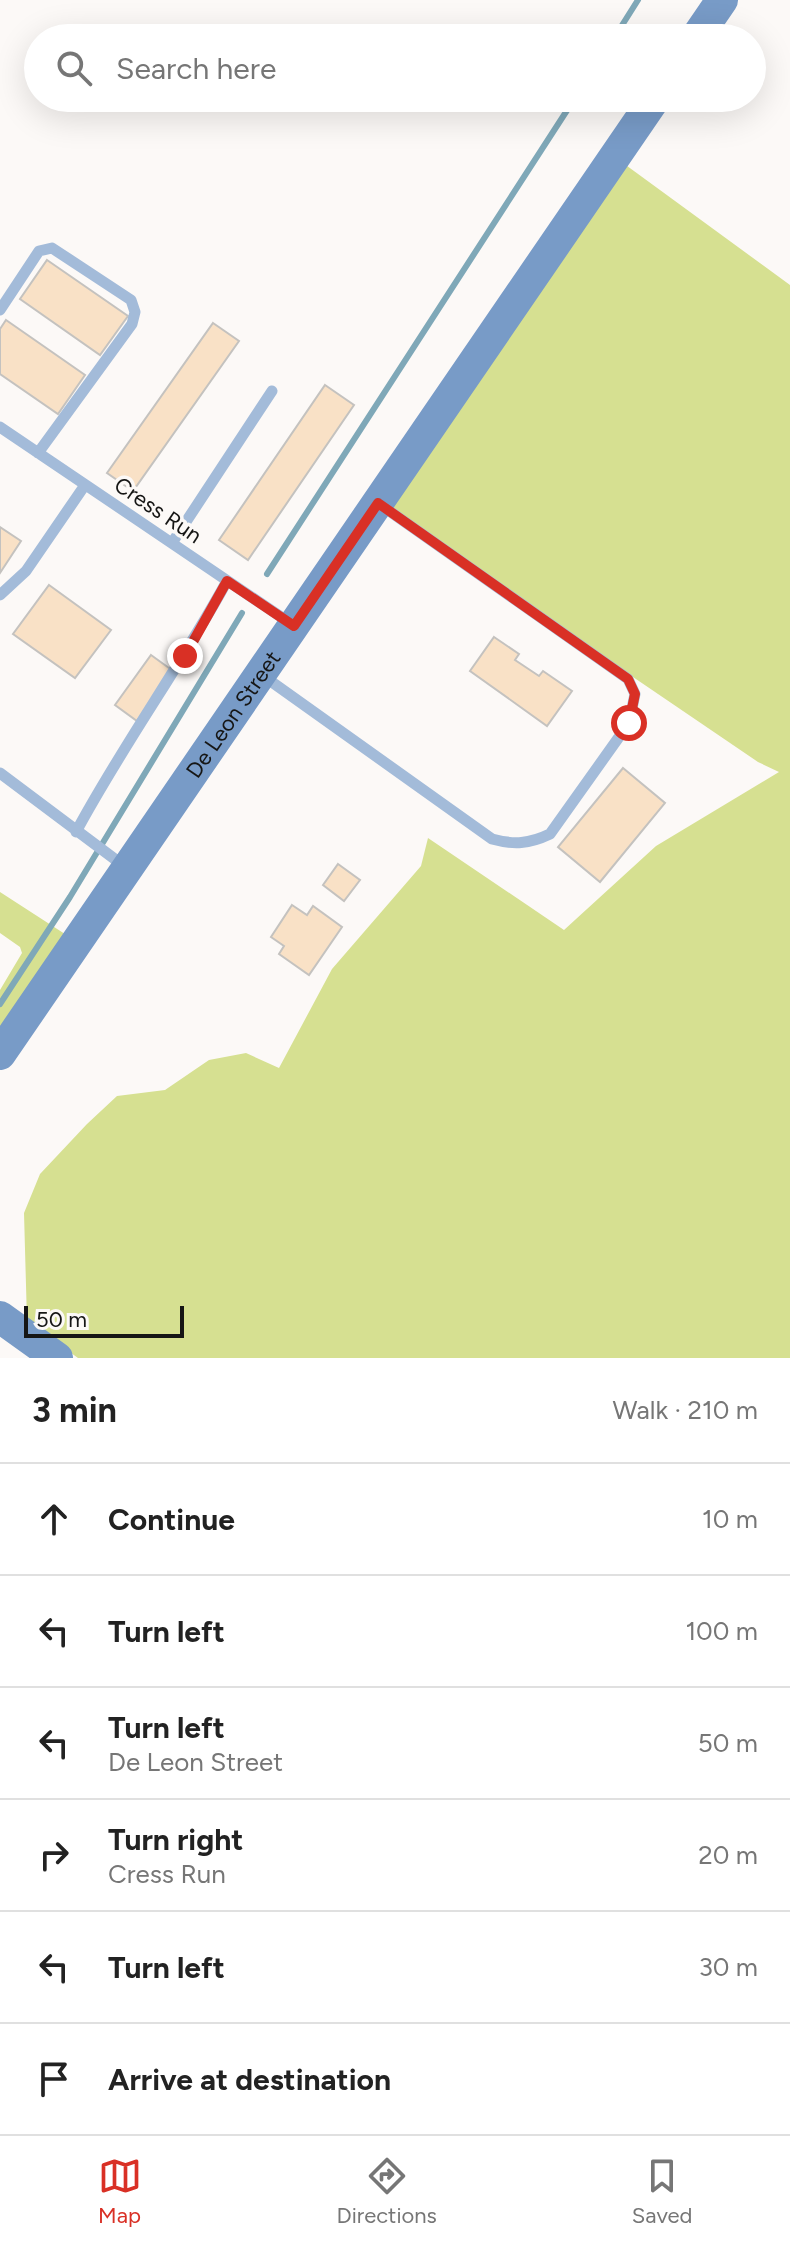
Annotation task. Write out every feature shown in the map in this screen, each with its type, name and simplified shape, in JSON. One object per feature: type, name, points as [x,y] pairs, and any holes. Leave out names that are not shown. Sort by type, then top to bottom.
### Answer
[{"type":"street","points":[[706,24],[722,0]]},
{"type":"street","name":"De Leon Street","points":[[0,1054],[117,861],[261,674],[645,112]]},
{"type":"street","points":[[0,1317],[57,1358]]},
{"type":"lane","points":[[0,310],[39,251],[52,248],[131,300],[135,312],[132,324],[38,453]]},
{"type":"lane","points":[[172,543],[272,391]]},
{"type":"lane","name":"Cress Run","points":[[0,427],[294,626]]},
{"type":"lane","points":[[0,595],[26,571],[85,485]]},
{"type":"lane","points":[[261,674],[492,839],[509,844],[536,841],[550,834],[629,723],[635,694],[628,679],[378,503]]},
{"type":"lane","points":[[76,832],[108,773],[185,656],[227,581]]},
{"type":"lane","points":[[0,773],[117,861]]},
{"type":"green space","points":[[623,163],[790,285],[790,1358],[78,1358],[27,1321],[24,1213],[40,1174],[117,1096],[165,1090],[209,1060],[246,1053],[279,1068],[332,969],[421,866],[428,838],[564,930],[656,846],[779,772],[758,762],[386,509]]},
{"type":"green space","points":[[0,892],[68,936],[0,1034],[0,990],[22,953],[20,947],[0,933]]},
{"type":"building","points":[[47,260],[128,316],[100,355],[20,299]]},
{"type":"building","points":[[6,320],[85,375],[58,414],[0,374],[0,329]]},
{"type":"building","points":[[213,323],[239,341],[133,491],[107,473]]},
{"type":"building","points":[[325,385],[354,405],[248,560],[219,540]]},
{"type":"building","points":[[0,527],[21,541],[0,573]]},
{"type":"building","points":[[49,585],[111,630],[75,678],[13,634]]},
{"type":"building","points":[[494,637],[519,654],[515,660],[539,676],[543,671],[572,691],[547,726],[470,671]]},
{"type":"building","points":[[151,655],[173,671],[137,721],[115,705]]},
{"type":"building","points":[[623,768],[665,803],[600,882],[558,847]]},
{"type":"building","points":[[338,864],[360,880],[344,901],[323,885]]},
{"type":"building","points":[[292,905],[307,915],[313,906],[342,927],[309,975],[279,954],[284,946],[271,937]]},
{"type":"waterway","points":[[623,24],[638,0]]},
{"type":"waterway","points":[[267,574],[566,112]]},
{"type":"waterway","points":[[0,1004],[70,897],[242,613]]},
{"type":"route","points":[[185,656],[227,581],[294,626],[378,503],[628,679],[635,694],[629,723]]}]
